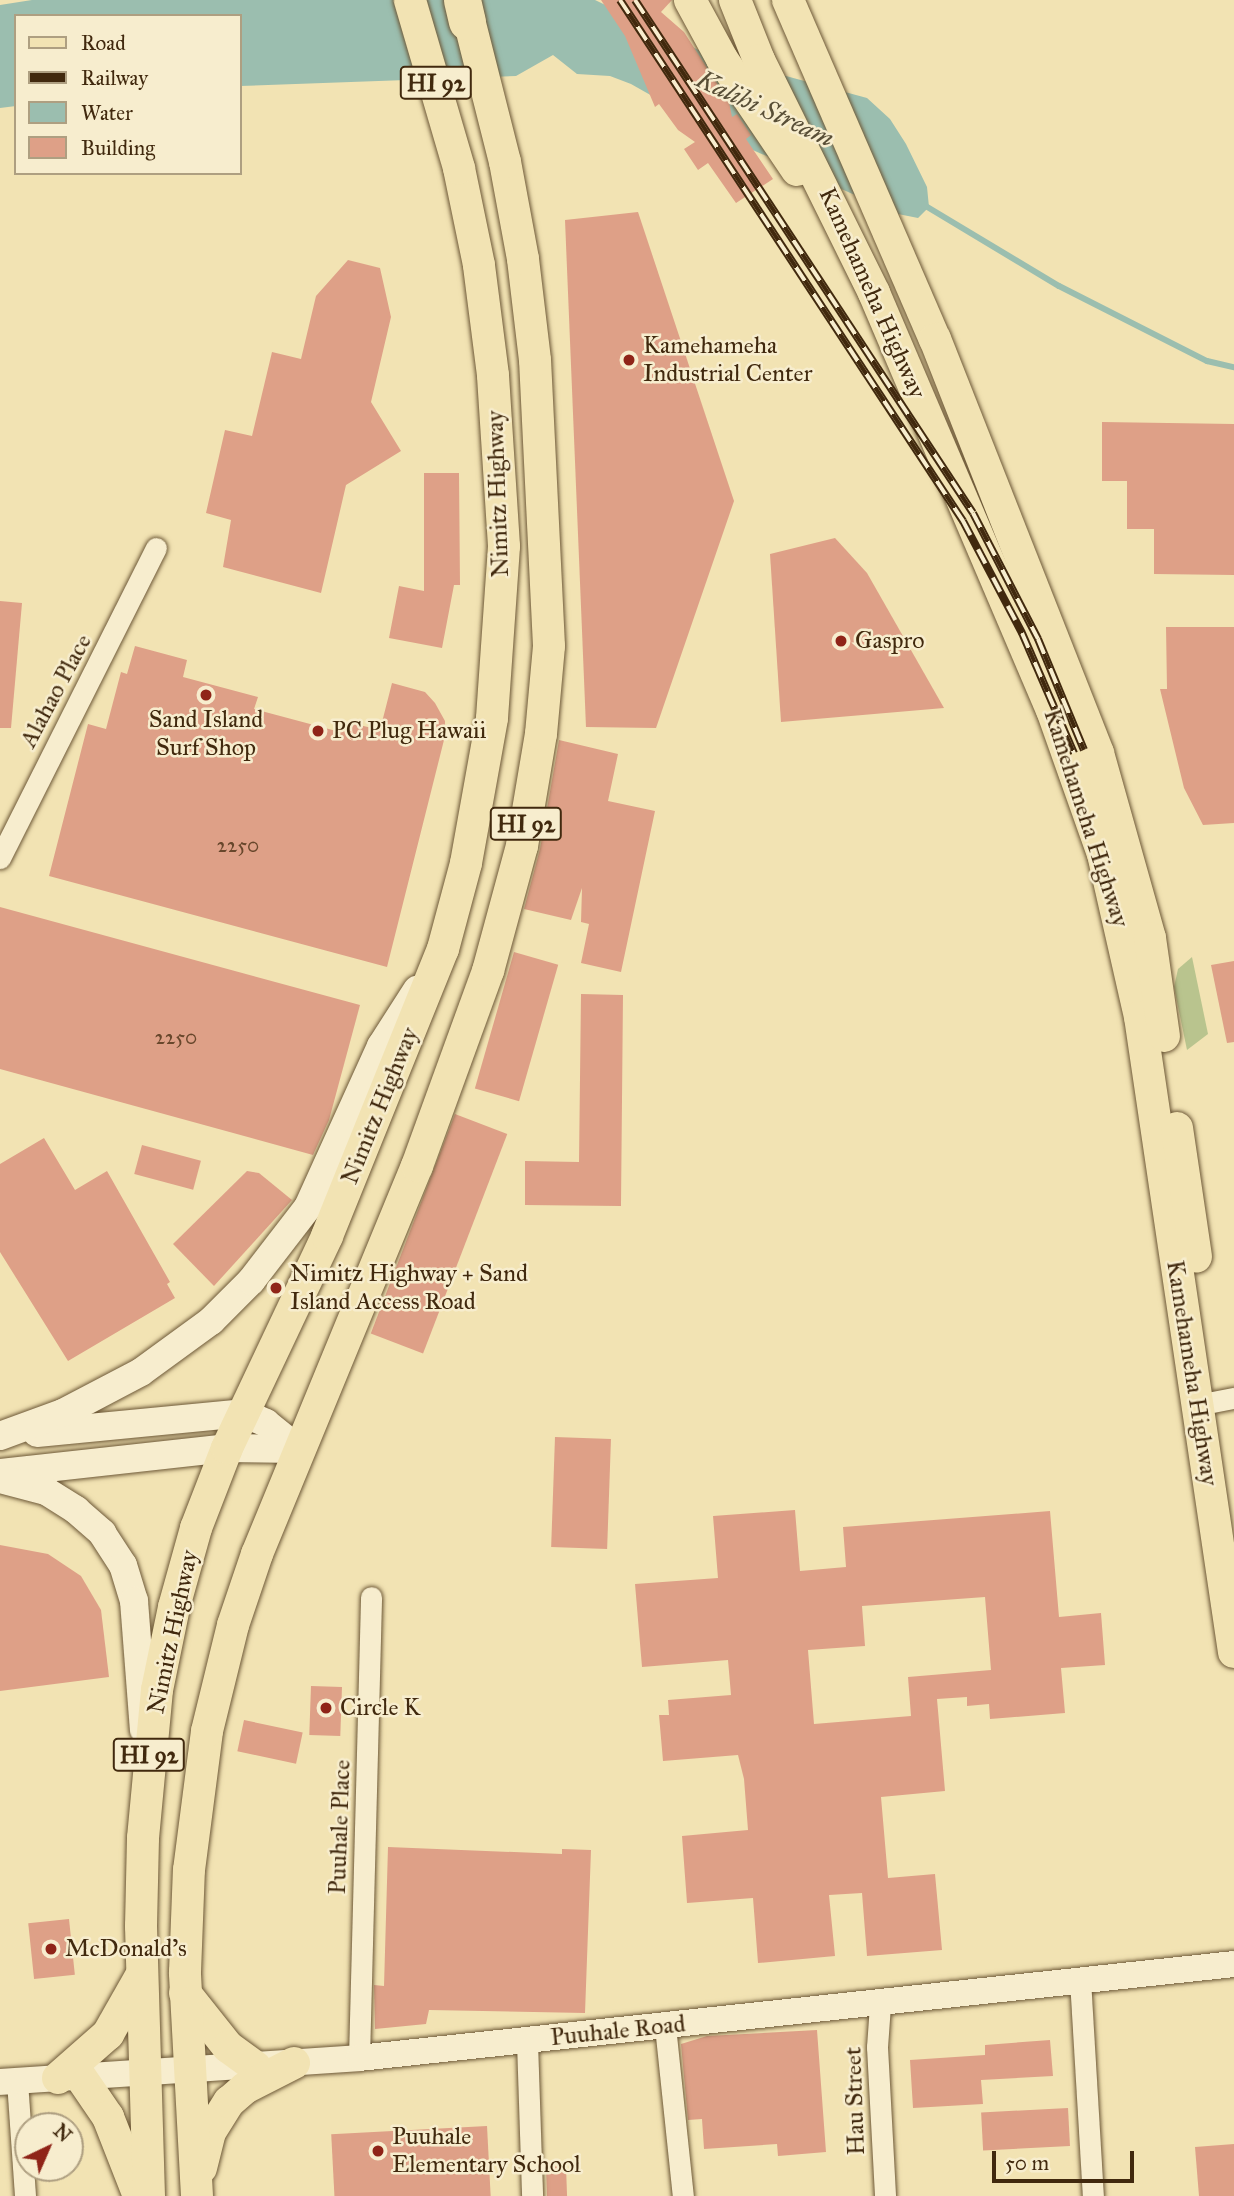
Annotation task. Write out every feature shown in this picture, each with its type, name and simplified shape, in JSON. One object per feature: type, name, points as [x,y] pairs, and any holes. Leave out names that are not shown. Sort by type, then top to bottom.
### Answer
[{"type":"main road","name":"Nimitz Highway","points":[[149,2196],[142,1974],[147,1766],[174,1607],[196,1528],[228,1448],[322,1248],[443,949],[466,863],[492,718],[504,546],[493,375],[480,265],[459,168],[410,0]]},
{"type":"main road","points":[[690,0],[722,59],[822,195]]},
{"type":"main road","name":"Kamehameha Highway","points":[[735,0],[759,60],[822,195],[874,293],[1052,710],[1102,854],[1140,1017],[1216,1401],[1234,1652]]},
{"type":"main road","name":"Kamehameha Highway","points":[[789,1],[976,438],[1098,753],[1116,811],[1150,938],[1234,1515]]},
{"type":"main road","name":"Nimitz Highway","points":[[196,2191],[185,1993],[189,1870],[207,1731],[233,1625],[298,1449],[417,1166],[488,971],[522,846],[541,734],[549,646],[535,360],[523,259],[505,162],[464,7]]},
{"type":"main road","points":[[0,1436],[63,1413],[141,1372],[211,1321],[251,1281],[308,1207],[381,1046],[443,949]]},
{"type":"main road","points":[[0,1436],[243,1413],[266,1423],[298,1449]]},
{"type":"main road","points":[[0,1474],[228,1448],[298,1449]]},
{"type":"main road","points":[[0,1479],[46,1491],[76,1510],[102,1533],[123,1565],[134,1601],[147,1766]]},
{"type":"main road","points":[[139,2196],[108,2117],[69,2077],[108,2034],[142,1974]]},
{"type":"main road","points":[[185,1993],[228,2046],[256,2067]]},
{"type":"main road","points":[[196,2191],[211,2132],[229,2102],[261,2078],[294,2063]]},
{"type":"street","name":"Alahao Place","points":[[0,858],[156,548]]},
{"type":"street","name":"Puuhale Place","points":[[359,2058],[371,1597]]},
{"type":"street","name":"Puuhale Road","points":[[9,2082],[256,2067],[527,2042],[1234,1964]]},
{"type":"street","points":[[1080,1979],[1093,2196]]},
{"type":"street","name":"Hau Street","points":[[880,2005],[877,2047],[885,2196]]},
{"type":"street","points":[[665,2025],[682,2196]]},
{"type":"street","points":[[527,2042],[532,2196]]},
{"type":"street","points":[[9,2082],[24,2196]]},
{"type":"green space","points":[[1192,957],[1208,1034],[1187,1050],[1174,987],[1178,969]]},
{"type":"water","points":[[32,0],[595,0],[709,55],[867,98],[890,119],[906,144],[927,187],[929,207],[918,218],[898,214],[730,140],[631,84],[610,76],[577,74],[553,55],[516,76],[242,86],[242,14],[14,14],[14,106],[0,108],[0,5]]},
{"type":"building","points":[[601,0],[672,0],[661,12],[684,32],[729,102],[732,117],[737,114],[751,135],[746,139],[773,179],[736,203],[708,163],[698,170],[684,149],[695,142],[678,130],[659,104],[655,107],[625,36]]},
{"type":"building","name":"Kamehameha Industrial Center","points":[[638,212],[734,501],[656,728],[586,727],[565,220]]},
{"type":"building","points":[[348,260],[380,268],[391,317],[371,402],[401,451],[346,485],[321,593],[223,567],[231,520],[206,513],[225,430],[252,436],[272,352],[301,359],[316,296]]},
{"type":"building","points":[[1102,422],[1234,424],[1234,575],[1154,574],[1154,529],[1127,529],[1127,481],[1102,481]]},
{"type":"building","points":[[424,473],[459,473],[460,585],[454,585],[442,648],[389,638],[399,586],[424,591]]},
{"type":"building","name":"Gaspro","points":[[835,538],[867,573],[944,708],[781,722],[770,554]]},
{"type":"building","points":[[0,601],[22,603],[11,728],[0,728]]},
{"type":"building","points":[[1166,627],[1234,627],[1234,823],[1203,825],[1184,788],[1160,689],[1167,689]]},
{"type":"building","points":[[135,646],[187,660],[183,677],[258,697],[254,709],[340,732],[343,721],[380,730],[392,683],[425,692],[435,703],[445,721],[445,736],[387,967],[49,876],[88,724],[106,729],[121,672],[127,674]]},
{"type":"building","points":[[559,740],[618,754],[608,801],[655,811],[621,972],[581,963],[589,924],[581,922],[582,888],[571,920],[524,909],[540,849]]},
{"type":"building","points":[[0,907],[360,1005],[329,1120],[313,1155],[0,1069]]},
{"type":"building","points":[[514,952],[558,965],[519,1101],[475,1088]]},
{"type":"building","points":[[1234,961],[1234,1042],[1227,1043],[1211,965]]},
{"type":"building","points":[[581,994],[623,995],[621,1206],[525,1205],[525,1161],[579,1162]]},
{"type":"building","points":[[455,1114],[507,1134],[423,1353],[371,1333]]},
{"type":"building","points":[[44,1138],[75,1190],[107,1171],[170,1282],[167,1284],[175,1298],[68,1361],[0,1252],[0,1164]]},
{"type":"building","points":[[142,1145],[201,1161],[193,1190],[134,1174]]},
{"type":"building","points":[[247,1171],[259,1173],[292,1200],[214,1286],[173,1244]]},
{"type":"building","points":[[555,1437],[611,1439],[607,1549],[551,1547]]},
{"type":"building","points":[[795,1510],[800,1571],[846,1567],[843,1527],[1050,1511],[1059,1617],[1101,1613],[1105,1665],[1061,1668],[1065,1713],[990,1719],[989,1704],[967,1706],[967,1697],[937,1699],[945,1791],[881,1797],[888,1878],[935,1874],[942,1950],[867,1956],[862,1893],[829,1895],[835,1956],[758,1963],[753,1898],[687,1903],[682,1836],[748,1830],[744,1779],[738,1755],[663,1761],[659,1715],[669,1715],[668,1700],[731,1695],[728,1660],[642,1667],[635,1584],[718,1578],[713,1516]],"holes":[[[985,1597],[991,1670],[908,1677],[911,1716],[814,1724],[808,1650],[865,1646],[862,1606]]]},
{"type":"building","points":[[0,1545],[48,1554],[81,1576],[101,1610],[109,1677],[0,1691]]},
{"type":"building","name":"Circle K","points":[[311,1686],[342,1687],[340,1736],[309,1735]]},
{"type":"building","points":[[244,1720],[303,1732],[296,1764],[237,1751]]},
{"type":"building","points":[[388,1847],[562,1854],[562,1849],[591,1850],[585,2013],[429,2010],[426,2024],[375,2029],[374,1985],[384,1986]]},
{"type":"building","name":"McDonald's","points":[[69,1919],[75,1975],[34,1979],[28,1923]]},
{"type":"building","points":[[817,2030],[826,2152],[778,2156],[777,2144],[704,2149],[702,2119],[688,2120],[681,2044],[707,2036]]},
{"type":"building","points":[[1050,2040],[1053,2076],[981,2080],[983,2104],[913,2108],[910,2060],[985,2055],[985,2045]]},
{"type":"building","points":[[1068,2108],[1070,2146],[983,2151],[981,2113]]},
{"type":"building","points":[[487,2126],[491,2196],[334,2196],[331,2134]]},
{"type":"building","points":[[1234,2144],[1234,2196],[1199,2196],[1195,2147]]},
{"type":"building","points":[[566,2166],[567,2196],[547,2196],[546,2167]]},
{"type":"waterway","name":"Kalihi Stream","points":[[924,205],[1059,286],[1207,361],[1234,367]]},
{"type":"railway","points":[[620,0],[963,521],[1022,633],[1074,753]]},
{"type":"railway","points":[[635,0],[973,513],[1038,639],[1084,750]]},
{"type":"place","name":"Kamehameha Industrial Center","points":[[629,360]]},
{"type":"place","name":"Gaspro","points":[[841,641]]},
{"type":"place","name":"Sand Island Surf Shop","points":[[206,695]]},
{"type":"place","name":"PC Plug Hawaii","points":[[318,731]]},
{"type":"place","name":"Nimitz Highway + Sand Island Access Road","points":[[276,1288]]},
{"type":"place","name":"Circle K","points":[[326,1708]]},
{"type":"place","name":"McDonald's","points":[[51,1949]]},
{"type":"place","name":"Puuhale Elementary School","points":[[378,2151]]}]
